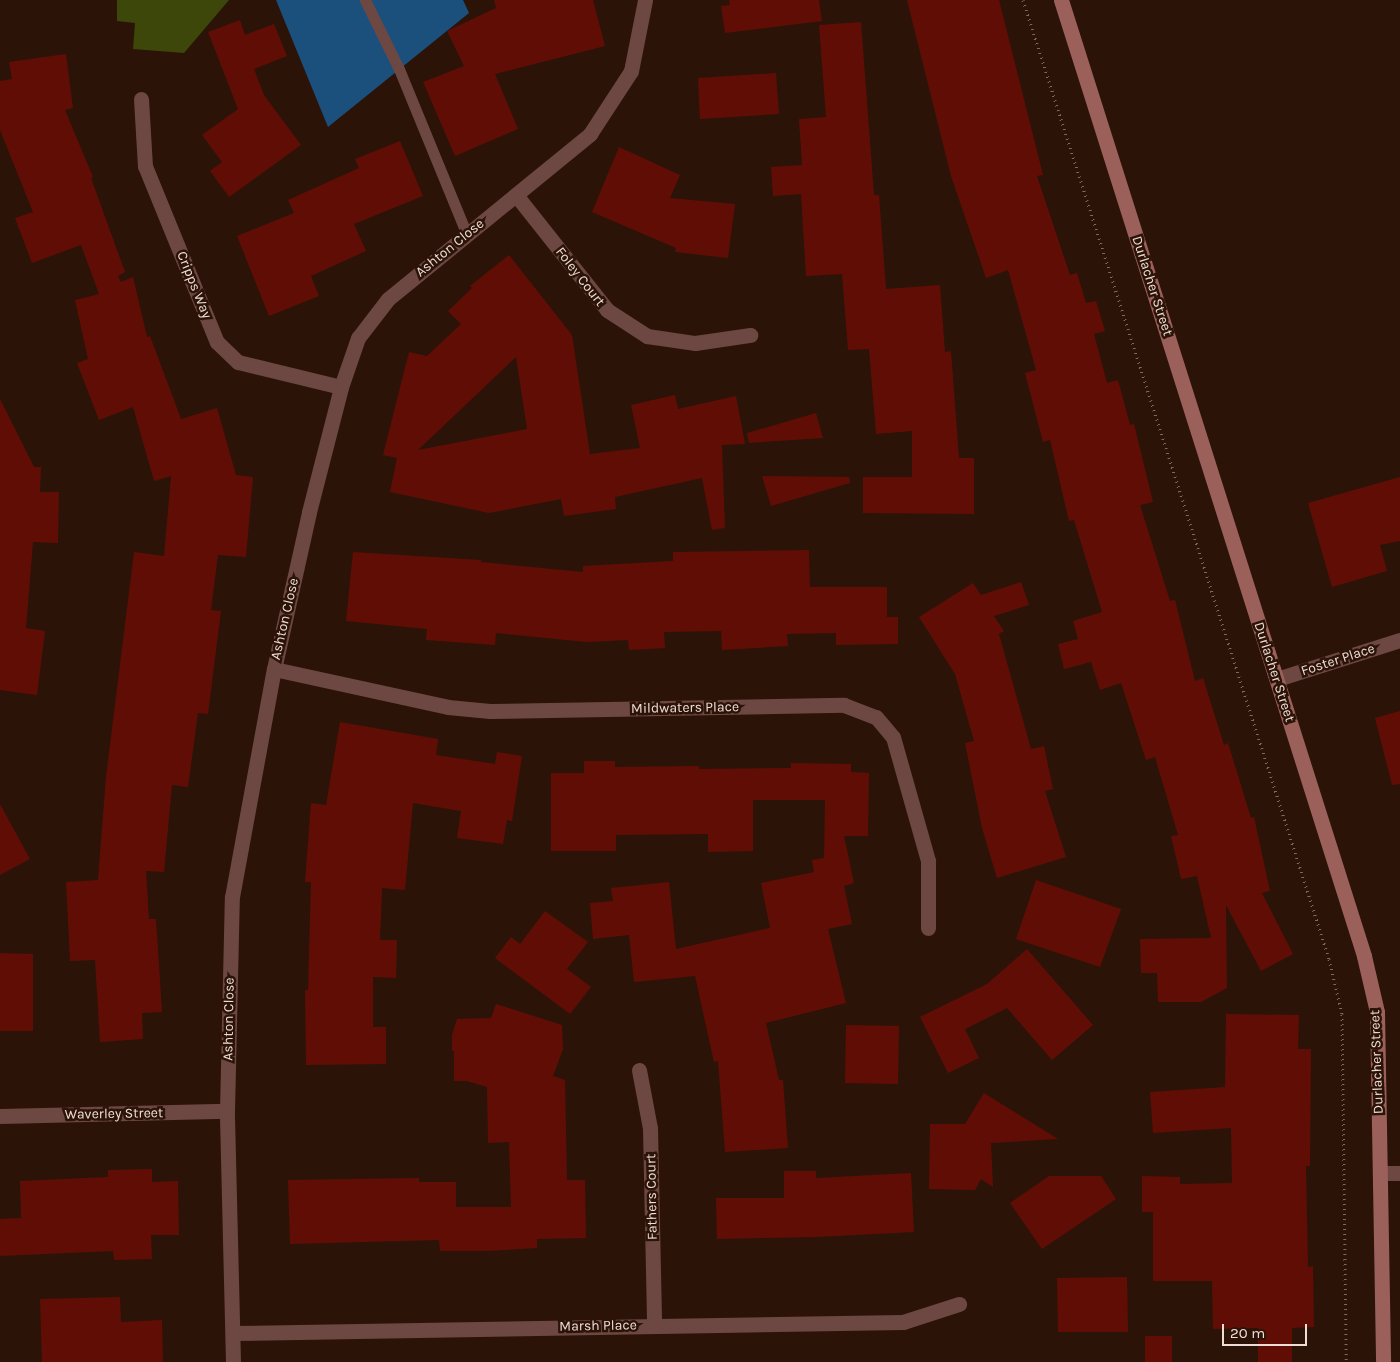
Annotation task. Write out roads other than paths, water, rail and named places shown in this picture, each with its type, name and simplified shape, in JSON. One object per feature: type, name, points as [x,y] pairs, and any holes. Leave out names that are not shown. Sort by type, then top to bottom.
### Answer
[{"type":"street","name":"Ashton Close","points":[[233,1362],[227,1111],[232,898],[274,668],[309,512],[341,387],[358,338],[388,299],[590,134],[631,71],[645,0]]},
{"type":"street","name":"Durlacher Street","points":[[1061,0],[1364,956],[1377,1012],[1383,1362]]},
{"type":"street","name":"Cripps Way","points":[[141,99],[145,166],[217,342],[238,362],[341,387]]},
{"type":"street","name":"Foley Court","points":[[516,195],[607,310],[647,336],[695,343],[750,336]]},
{"type":"street","name":"Foster Place","points":[[1277,679],[1400,640]]},
{"type":"street","name":"Mildwaters Place","points":[[274,668],[448,707],[490,711],[844,705],[876,717],[893,737],[928,861],[928,928]]},
{"type":"street","name":"Fathers Court","points":[[640,1070],[650,1128],[654,1325]]},
{"type":"street","name":"Waverley Street","points":[[0,1116],[227,1111]]},
{"type":"street","points":[[1381,1173],[1400,1173]]},
{"type":"street","name":"Marsh Place","points":[[233,1333],[903,1322],[959,1304]]},
{"type":"lane","points":[[365,0],[399,69],[467,235]]},
{"type":"water","points":[[276,0],[463,0],[469,13],[328,127]]}]
